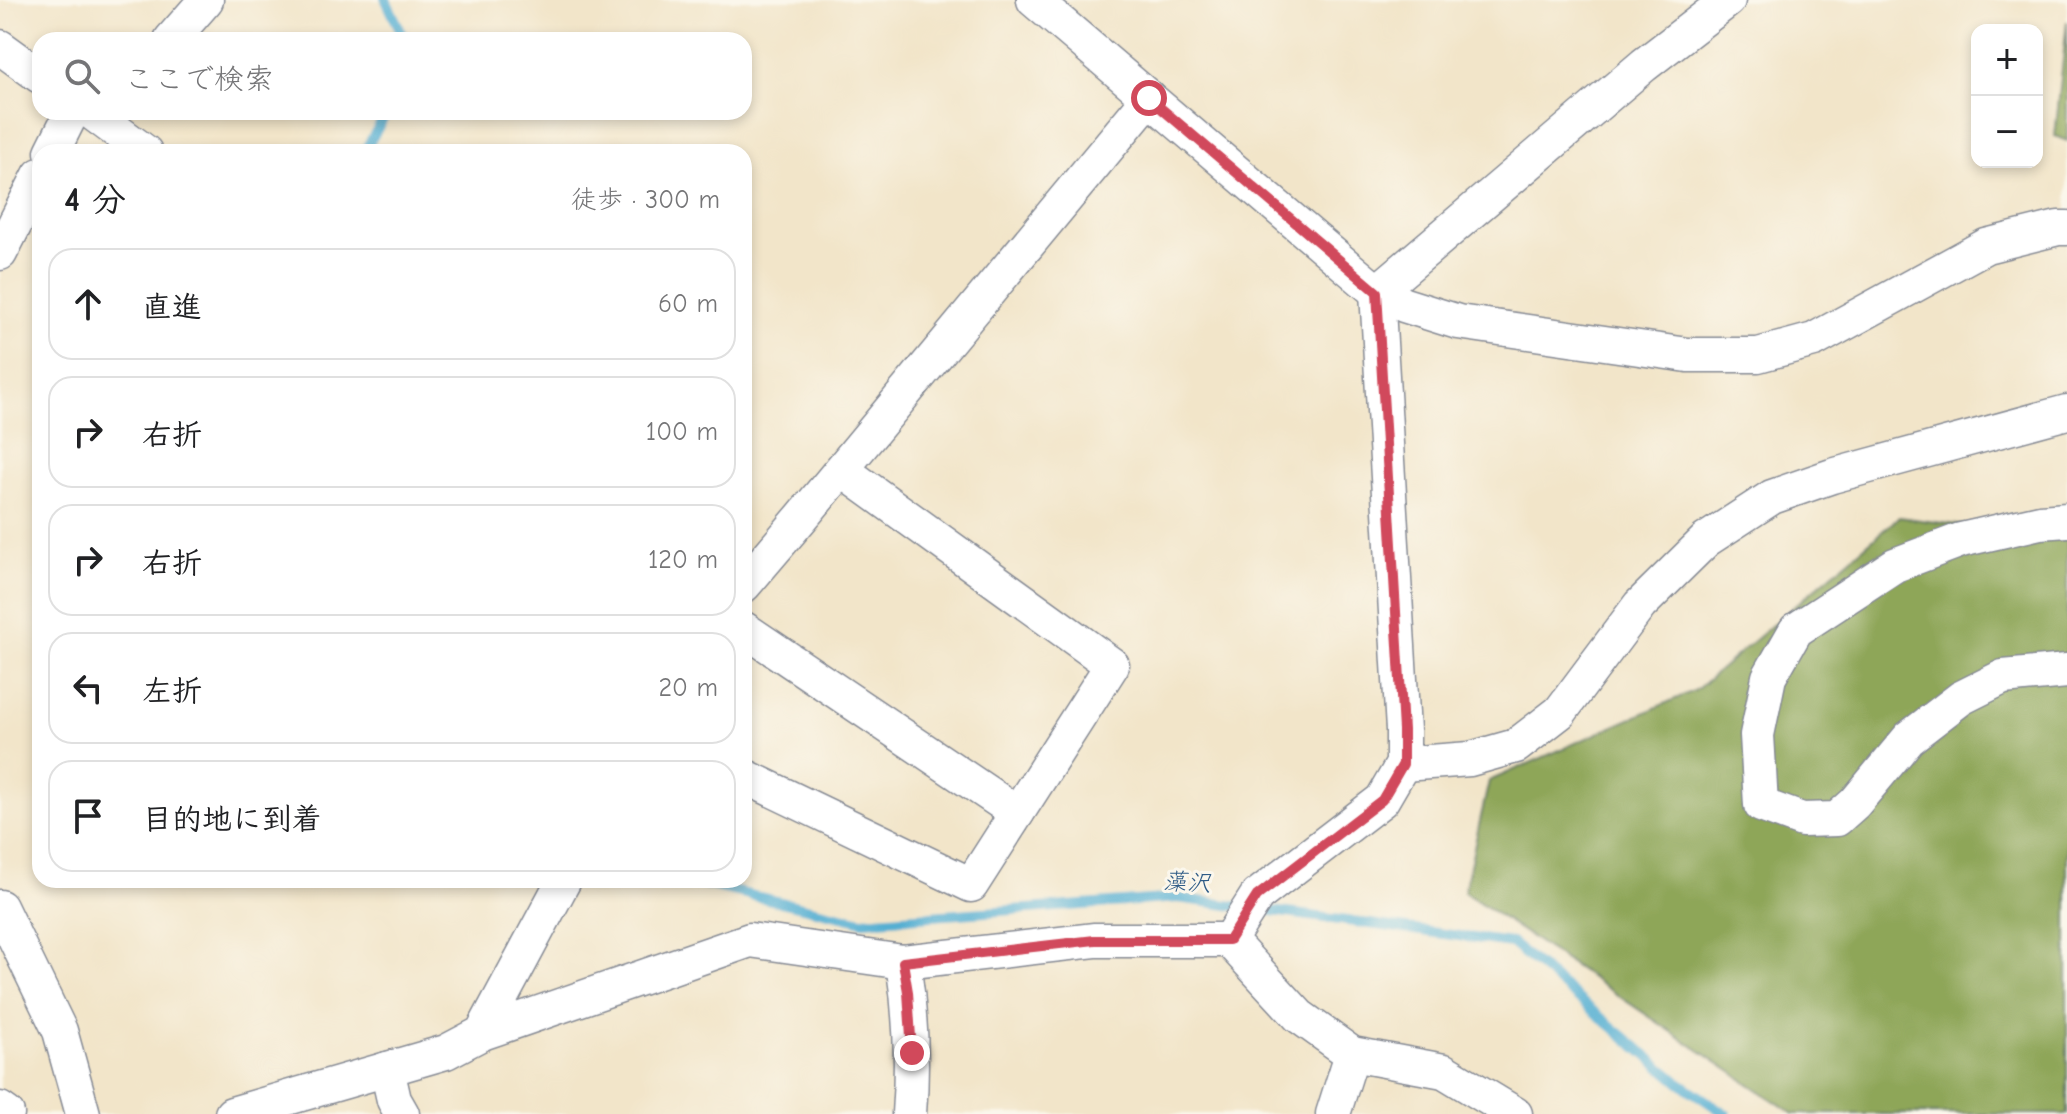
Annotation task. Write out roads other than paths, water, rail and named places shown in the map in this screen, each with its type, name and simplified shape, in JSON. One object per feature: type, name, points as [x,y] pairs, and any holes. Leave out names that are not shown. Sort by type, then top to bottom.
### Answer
[{"type":"street","points":[[178,32],[206,0]]},
{"type":"street","points":[[1034,0],[1377,292],[1404,305],[1458,322],[1688,355],[1758,355],[1814,340],[1986,246],[2067,228]]},
{"type":"street","points":[[1377,292],[1632,75],[1728,0]]},
{"type":"street","points":[[0,47],[32,70]]},
{"type":"street","points":[[752,576],[1149,98]]},
{"type":"street","points":[[60,144],[86,120]]},
{"type":"street","points":[[100,120],[134,144]]},
{"type":"street","points":[[0,253],[32,191]]},
{"type":"street","points":[[1229,940],[1257,896],[1382,800],[1403,764],[1403,715],[1377,292]]},
{"type":"street","points":[[1403,764],[1470,759],[1516,746],[1560,712],[1640,605],[1706,540],[1772,497],[1832,476],[2067,412]]},
{"type":"street","points":[[752,780],[971,885],[1112,665],[842,470]]},
{"type":"street","points":[[2067,520],[2040,522],[1961,540],[1895,565],[1796,630],[1769,677],[1757,735],[1761,805],[1802,820],[1837,819],[1855,803],[1909,738],[1961,698],[2003,677],[2067,671]]},
{"type":"street","points":[[752,634],[1017,813]]},
{"type":"street","points":[[482,1033],[560,888]]},
{"type":"street","points":[[0,907],[60,1031],[83,1114]]},
{"type":"street","points":[[232,1114],[446,1052],[482,1033],[750,940],[903,962],[1095,940],[1229,940],[1299,1016],[1352,1054],[1444,1071],[1515,1114]]},
{"type":"street","points":[[903,962],[912,1053],[909,1114]]},
{"type":"street","points":[[1333,1114],[1352,1054]]},
{"type":"street","points":[[387,1069],[394,1100],[402,1114]]},
{"type":"street","points":[[0,1109],[7,1114]]},
{"type":"waterway","name":"藻沢","points":[[386,0],[401,32]]},
{"type":"waterway","name":"藻沢","points":[[369,144],[382,120]]},
{"type":"waterway","name":"藻沢","points":[[720,888],[863,921],[1178,898],[1242,907]]},
{"type":"waterway","name":"藻沢","points":[[1258,909],[1511,943],[1680,1083],[1726,1114]]}]
